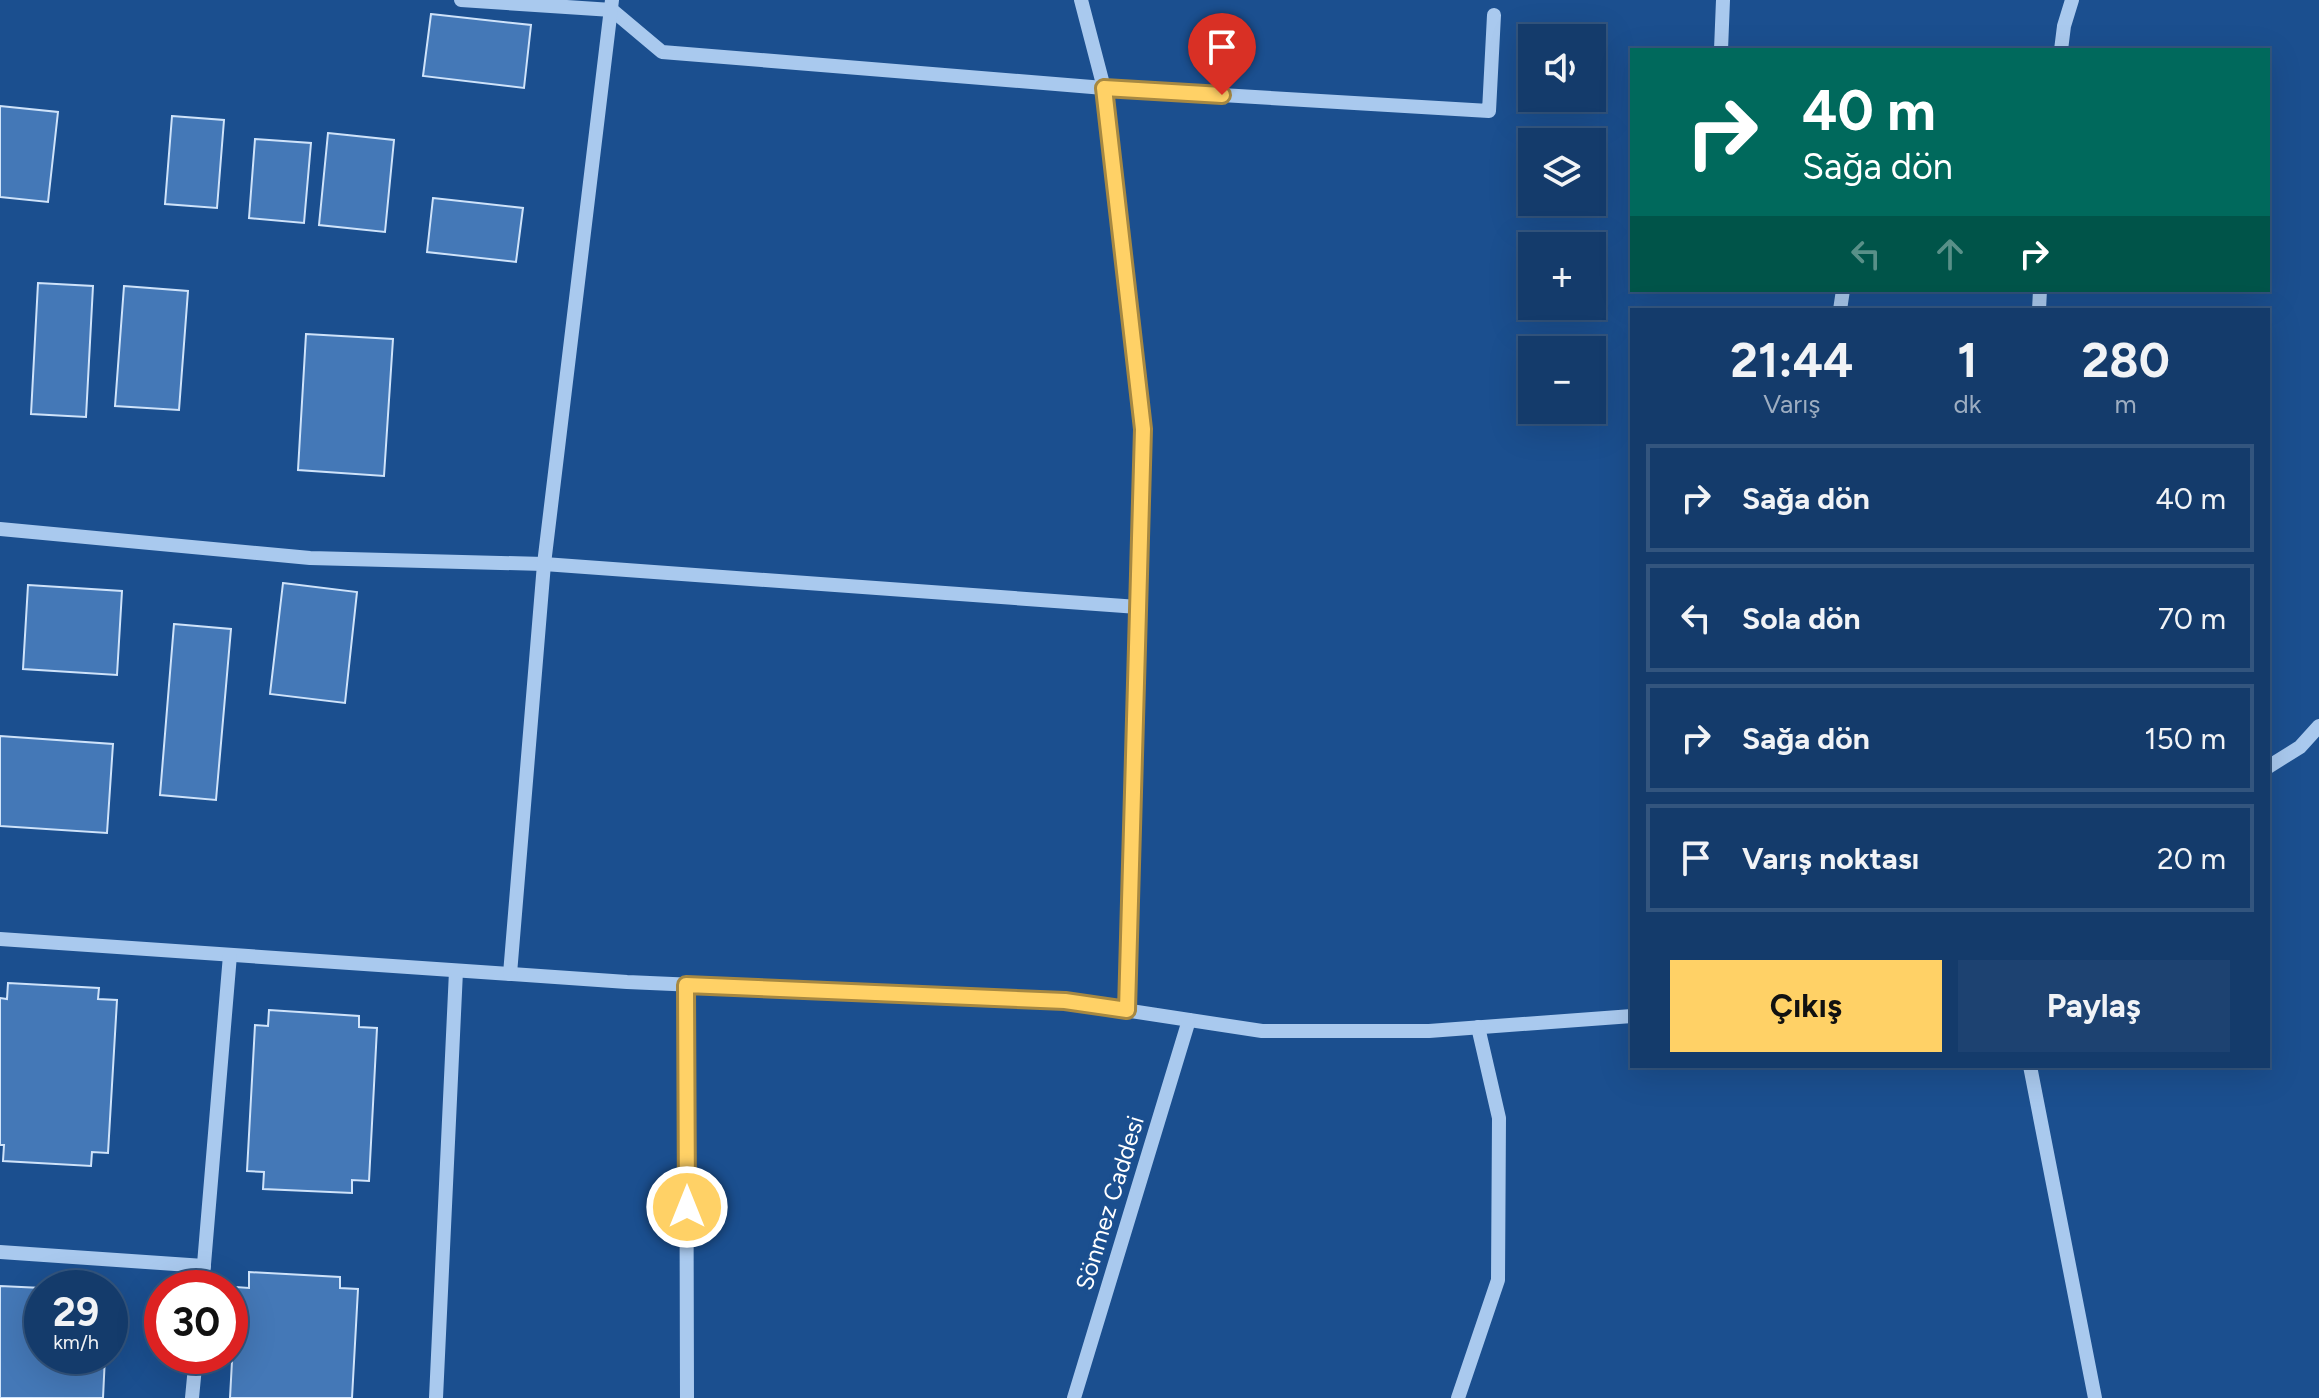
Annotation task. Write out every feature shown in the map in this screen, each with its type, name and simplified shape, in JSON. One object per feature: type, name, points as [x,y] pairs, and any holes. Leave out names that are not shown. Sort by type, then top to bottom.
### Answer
[{"type":"street","points":[[461,0],[612,5],[662,52],[1104,88],[1489,111],[1494,15]]},
{"type":"street","points":[[1081,0],[1104,88],[1143,429],[1127,1010]]},
{"type":"street","points":[[1721,48],[1723,0]]},
{"type":"street","points":[[2061,48],[2072,0]]},
{"type":"street","points":[[510,974],[544,564],[612,5]]},
{"type":"street","points":[[0,529],[310,558],[544,564],[1138,607]]},
{"type":"street","points":[[2270,766],[2300,747],[2319,726]]},
{"type":"street","points":[[0,939],[686,985],[1065,1001],[1262,1031],[1429,1031],[1630,1016]]},
{"type":"street","points":[[204,1270],[230,955]]},
{"type":"street","points":[[436,1398],[456,971]]},
{"type":"street","points":[[686,985],[687,1398]]},
{"type":"street","name":"Sönmez Caddesi","points":[[1074,1398],[1189,1020]]},
{"type":"street","points":[[1458,1398],[1498,1280],[1499,1118],[1478,1027]]},
{"type":"street","points":[[2030,1068],[2095,1398]]},
{"type":"street","points":[[0,1252],[204,1266]]},
{"type":"street","points":[[192,1398],[194,1374]]},
{"type":"building","points":[[431,14],[531,25],[524,88],[423,76]]},
{"type":"building","points":[[0,106],[58,112],[48,202],[0,197]]},
{"type":"building","points":[[172,116],[224,120],[217,208],[165,204]]},
{"type":"building","points":[[328,133],[394,140],[385,232],[319,225]]},
{"type":"building","points":[[255,139],[311,143],[304,223],[249,218]]},
{"type":"building","points":[[433,198],[523,208],[516,262],[427,252]]},
{"type":"building","points":[[38,283],[93,286],[86,417],[31,414]]},
{"type":"building","points":[[124,286],[188,291],[179,410],[115,406]]},
{"type":"building","points":[[306,334],[393,339],[384,476],[298,470]]},
{"type":"building","points":[[283,583],[357,592],[345,703],[270,694]]},
{"type":"building","points":[[28,585],[122,591],[117,675],[23,669]]},
{"type":"building","points":[[174,624],[231,629],[216,800],[160,795]]},
{"type":"building","points":[[0,736],[113,744],[107,833],[0,826]]},
{"type":"building","points":[[8,983],[99,988],[98,999],[117,1000],[108,1153],[92,1152],[91,1166],[3,1161],[4,1145],[0,1145],[0,998],[7,999]]},
{"type":"building","points":[[269,1010],[359,1016],[359,1027],[377,1028],[369,1181],[352,1180],[352,1193],[263,1189],[264,1172],[247,1171],[255,1025],[268,1026]]},
{"type":"building","points":[[249,1272],[340,1277],[340,1288],[358,1289],[352,1398],[230,1398],[231,1374],[248,1374]]},
{"type":"building","points":[[0,1286],[24,1287],[24,1374],[104,1374],[103,1398],[0,1398]]},
{"type":"route","points":[[687,1207],[686,985],[1065,1001],[1127,1010],[1143,429],[1104,88],[1222,95]]}]
